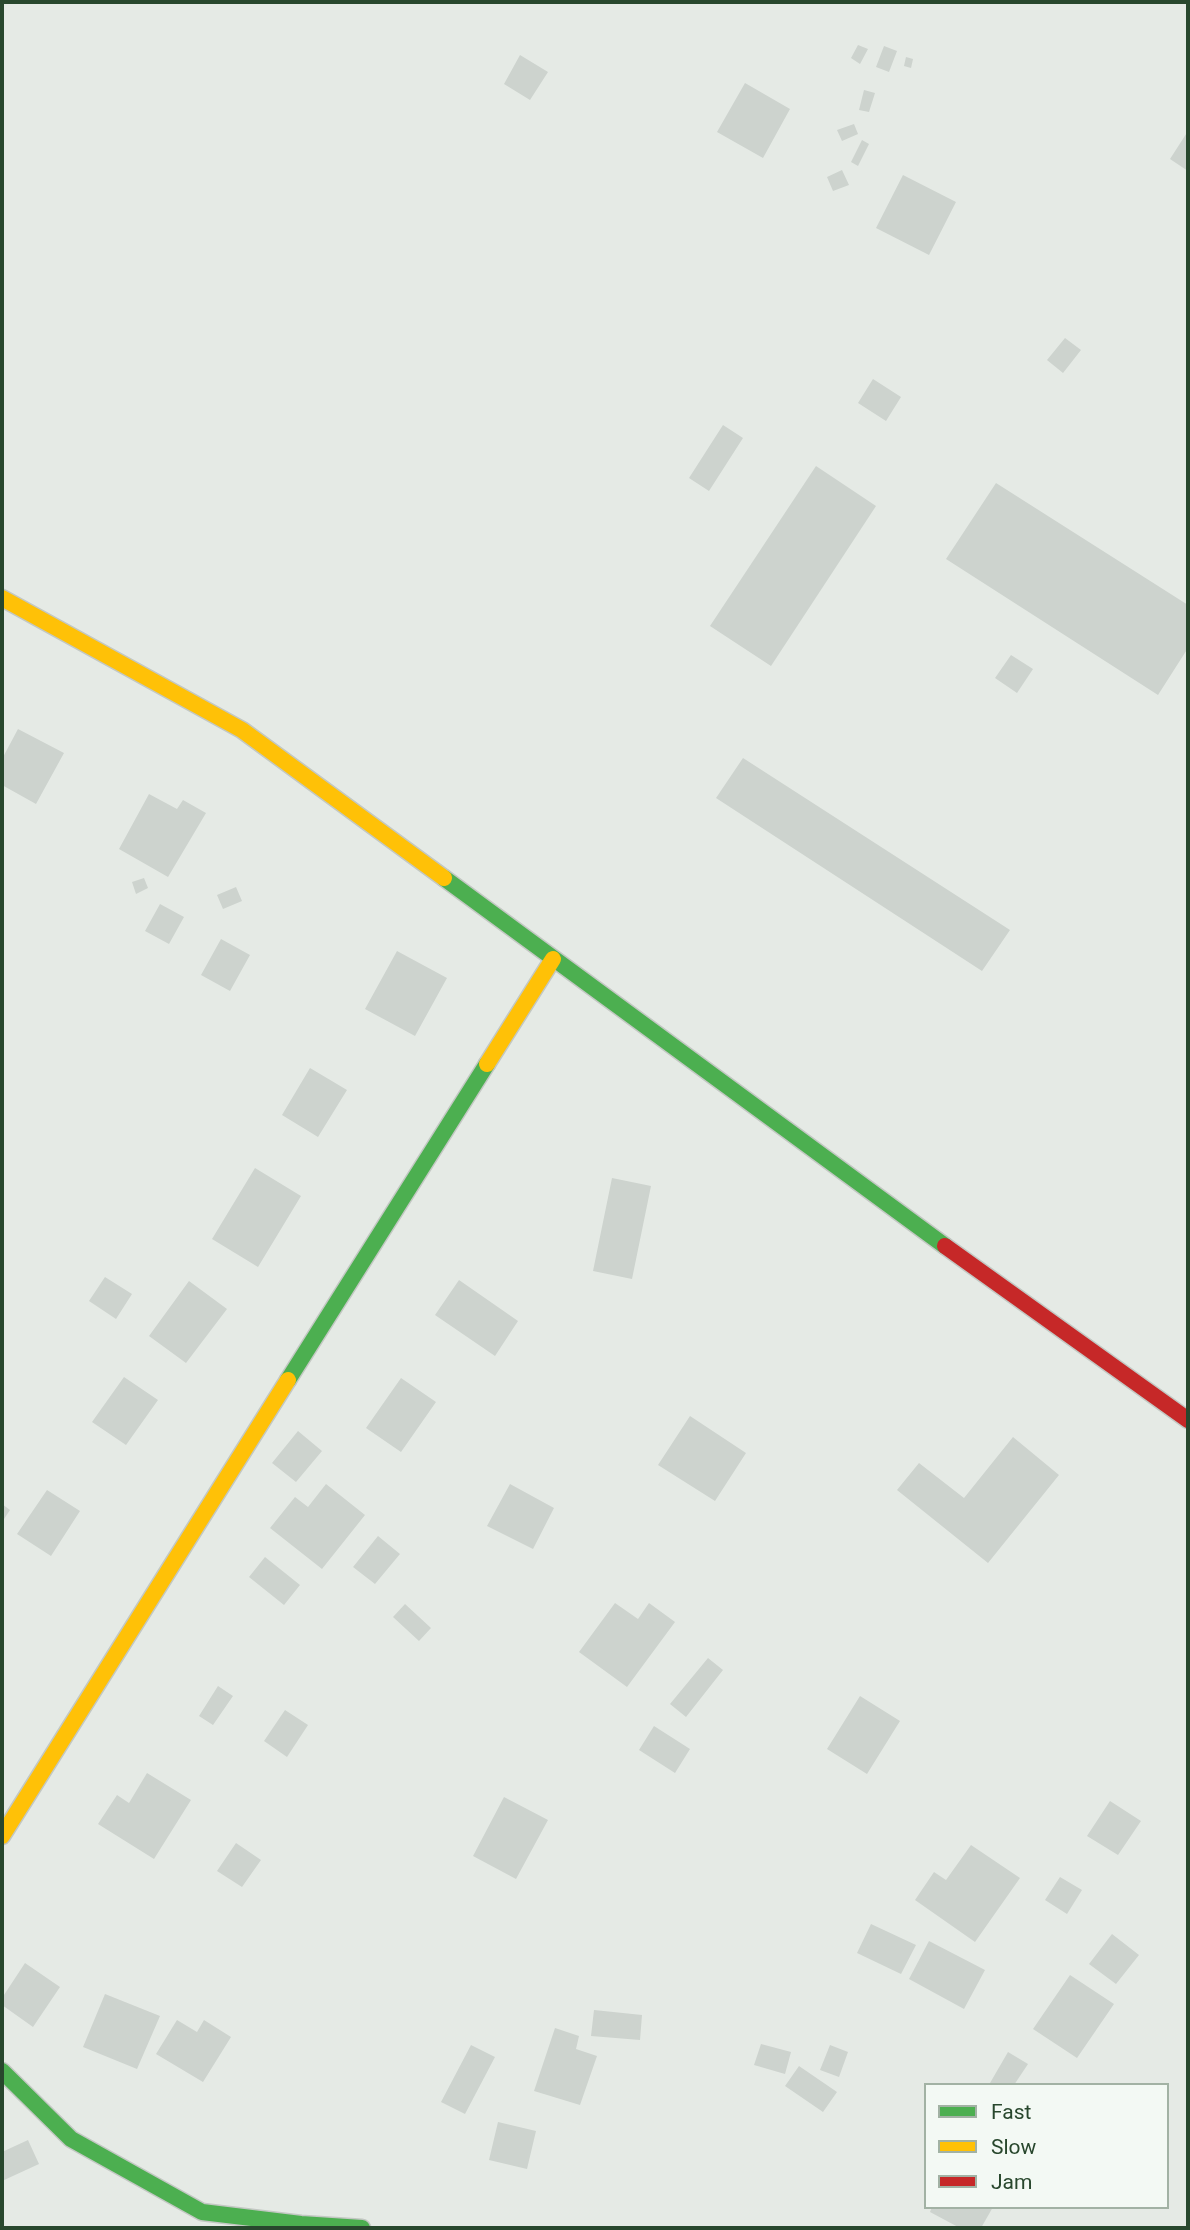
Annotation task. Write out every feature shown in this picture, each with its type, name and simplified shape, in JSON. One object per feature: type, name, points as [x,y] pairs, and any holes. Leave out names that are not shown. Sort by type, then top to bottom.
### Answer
[{"type":"street","points":[[2,598],[242,730],[1031,1309],[1188,1420]]},
{"type":"street","points":[[2,1836],[553,959]]},
{"type":"street","points":[[2,2071],[71,2139],[202,2212],[362,2228]]},
{"type":"building","points":[[858,45],[868,49],[860,64],[851,58]]},
{"type":"building","points":[[884,46],[897,51],[889,72],[876,67]]},
{"type":"building","points":[[520,55],[548,72],[530,100],[504,84]]},
{"type":"building","points":[[906,57],[913,59],[911,68],[904,66]]},
{"type":"building","points":[[745,83],[790,109],[763,158],[717,132]]},
{"type":"building","points":[[864,90],[875,93],[869,112],[859,110]]},
{"type":"building","points":[[854,124],[858,134],[842,141],[837,130]]},
{"type":"building","points":[[1188,131],[1188,171],[1170,159]]},
{"type":"building","points":[[862,140],[869,144],[858,166],[851,162]]},
{"type":"building","points":[[842,170],[849,185],[833,191],[827,177]]},
{"type":"building","points":[[903,175],[956,202],[929,255],[876,228]]},
{"type":"building","points":[[1065,338],[1081,350],[1063,373],[1047,360]]},
{"type":"building","points":[[873,379],[901,397],[886,421],[858,403]]},
{"type":"building","points":[[723,425],[743,438],[709,491],[689,478]]},
{"type":"building","points":[[816,466],[876,506],[771,666],[710,626]]},
{"type":"building","points":[[996,483],[1188,605],[1188,648],[1158,695],[946,559]]},
{"type":"building","points":[[1011,655],[1033,669],[1017,693],[995,678]]},
{"type":"building","points":[[18,729],[64,753],[36,804],[2,785],[2,759]]},
{"type":"building","points":[[743,758],[1010,930],[982,971],[716,798]]},
{"type":"building","points":[[149,794],[177,809],[183,800],[206,813],[168,877],[119,849]]},
{"type":"building","points":[[144,878],[148,888],[136,894],[132,882]]},
{"type":"building","points":[[236,887],[242,901],[223,909],[217,895]]},
{"type":"building","points":[[160,904],[184,917],[169,944],[145,931]]},
{"type":"building","points":[[221,939],[250,955],[230,991],[201,975]]},
{"type":"building","points":[[397,951],[447,978],[415,1036],[365,1009]]},
{"type":"building","points":[[310,1068],[347,1090],[318,1137],[282,1115]]},
{"type":"building","points":[[255,1168],[301,1196],[258,1267],[212,1239]]},
{"type":"building","points":[[612,1178],[651,1186],[632,1279],[593,1271]]},
{"type":"building","points":[[105,1277],[132,1294],[116,1319],[89,1301]]},
{"type":"building","points":[[459,1280],[518,1321],[495,1356],[435,1315]]},
{"type":"building","points":[[189,1281],[227,1309],[186,1363],[149,1336]]},
{"type":"building","points":[[124,1377],[158,1400],[126,1445],[92,1422]]},
{"type":"building","points":[[401,1378],[436,1402],[401,1452],[366,1428]]},
{"type":"building","points":[[690,1416],[746,1453],[715,1501],[658,1465]]},
{"type":"building","points":[[298,1431],[322,1451],[296,1482],[272,1463]]},
{"type":"building","points":[[1013,1437],[1059,1475],[988,1563],[897,1490],[919,1463],[964,1498]]},
{"type":"building","points":[[326,1484],[365,1515],[322,1569],[270,1528],[295,1497],[308,1507]]},
{"type":"building","points":[[510,1484],[554,1508],[533,1549],[487,1526]]},
{"type":"building","points":[[47,1490],[80,1511],[51,1556],[17,1534]]},
{"type":"building","points":[[2,1504],[10,1510],[2,1522]]},
{"type":"building","points":[[378,1536],[400,1554],[375,1584],[353,1567]]},
{"type":"building","points":[[265,1557],[300,1585],[284,1605],[249,1577]]},
{"type":"building","points":[[615,1603],[638,1619],[649,1603],[675,1622],[627,1687],[579,1652]]},
{"type":"building","points":[[405,1604],[431,1628],[419,1641],[393,1617]]},
{"type":"building","points":[[708,1658],[723,1670],[686,1717],[670,1704]]},
{"type":"building","points":[[218,1686],[233,1696],[213,1725],[199,1716]]},
{"type":"building","points":[[860,1696],[900,1721],[867,1774],[827,1749]]},
{"type":"building","points":[[285,1710],[308,1725],[287,1757],[264,1741]]},
{"type":"building","points":[[654,1726],[690,1749],[675,1773],[639,1750]]},
{"type":"building","points":[[147,1773],[191,1800],[154,1859],[98,1824],[117,1795],[129,1803]]},
{"type":"building","points":[[504,1797],[548,1820],[516,1879],[473,1856]]},
{"type":"building","points":[[1110,1801],[1141,1821],[1118,1855],[1087,1836]]},
{"type":"building","points":[[236,1843],[261,1860],[242,1887],[217,1871]]},
{"type":"building","points":[[971,1845],[1020,1878],[975,1942],[915,1900],[934,1872],[946,1880]]},
{"type":"building","points":[[1060,1877],[1082,1890],[1067,1914],[1045,1900]]},
{"type":"building","points":[[871,1924],[916,1945],[901,1974],[857,1953]]},
{"type":"building","points":[[1112,1934],[1139,1955],[1116,1984],[1089,1964]]},
{"type":"building","points":[[929,1941],[985,1970],[964,2009],[909,1979]]},
{"type":"building","points":[[25,1963],[60,1987],[33,2027],[2,2005],[2,1998]]},
{"type":"building","points":[[1070,1975],[1114,2004],[1077,2058],[1033,2029]]},
{"type":"building","points":[[105,1994],[160,2016],[137,2069],[83,2047]]},
{"type":"building","points":[[594,2010],[642,2015],[640,2040],[591,2036]]},
{"type":"building","points":[[177,2020],[197,2032],[204,2020],[231,2037],[203,2082],[156,2054]]},
{"type":"building","points":[[555,2028],[579,2036],[576,2049],[597,2056],[580,2105],[534,2091]]},
{"type":"building","points":[[761,2044],[791,2052],[785,2074],[754,2065]]},
{"type":"building","points":[[471,2045],[495,2057],[465,2114],[441,2102]]},
{"type":"building","points":[[830,2045],[848,2052],[839,2077],[820,2070]]},
{"type":"building","points":[[1008,2052],[1028,2064],[1015,2083],[990,2083]]},
{"type":"building","points":[[799,2066],[837,2092],[823,2112],[785,2086]]},
{"type":"building","points":[[498,2122],[536,2131],[527,2169],[489,2160]]},
{"type":"building","points":[[28,2140],[39,2164],[2,2181],[2,2152]]},
{"type":"building","points":[[931,2209],[992,2209],[981,2228],[960,2228],[930,2212]]},
{"type":"traffic: fast","points":[[444,878],[945,1246]]},
{"type":"traffic: fast","points":[[288,1380],[487,1064]]},
{"type":"traffic: fast","points":[[2,2071],[71,2139],[202,2212],[362,2228]]},
{"type":"traffic: slow","points":[[2,598],[242,730],[444,878]]},
{"type":"traffic: slow","points":[[487,1064],[553,959]]},
{"type":"traffic: slow","points":[[2,1836],[288,1380]]},
{"type":"traffic: jam","points":[[945,1246],[1188,1420]]}]
